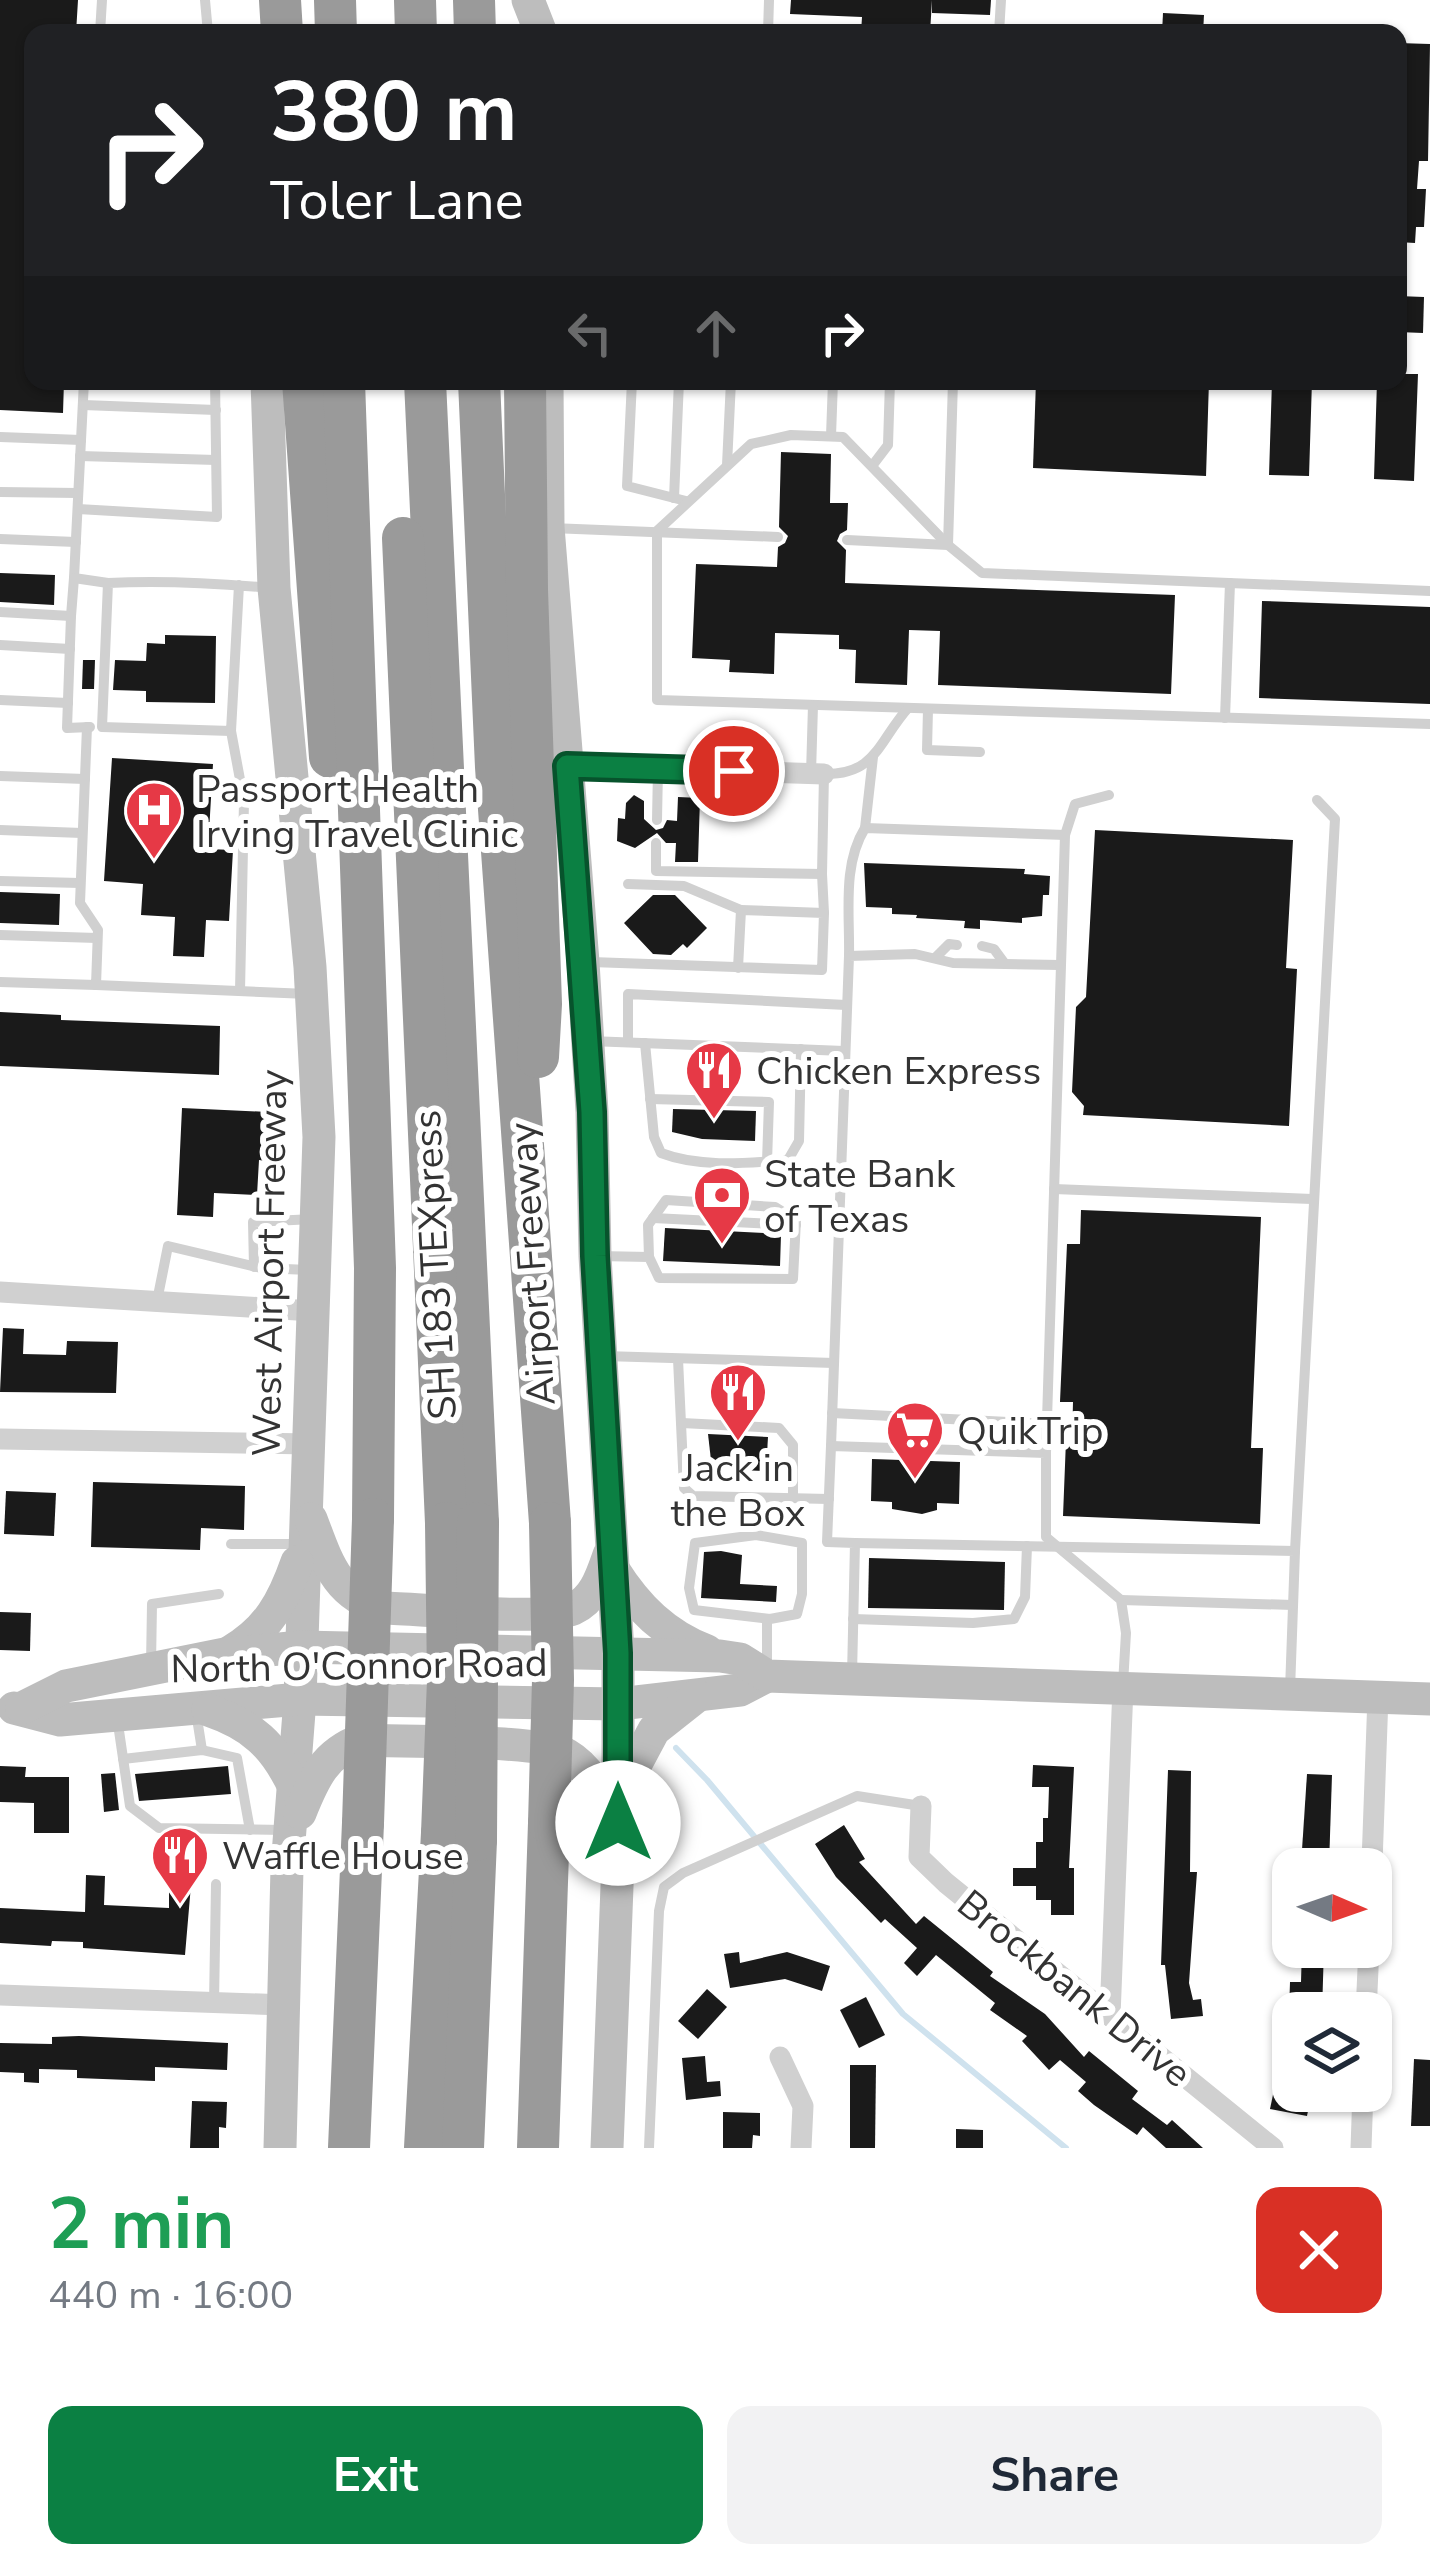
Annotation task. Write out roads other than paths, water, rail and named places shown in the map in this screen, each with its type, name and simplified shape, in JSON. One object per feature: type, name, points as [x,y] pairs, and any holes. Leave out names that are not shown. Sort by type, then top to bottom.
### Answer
[{"type":"highway","points":[[304,390],[353,1160],[375,1268]]},
{"type":"highway","points":[[344,390],[375,1268],[373,1519],[349,2148]]},
{"type":"highway","name":"SH 183 TEXpress","points":[[399,390],[462,1523]]},
{"type":"highway","name":"SH 183 TEXpress","points":[[424,390],[462,1523],[463,2148]]},
{"type":"highway","name":"Airport Freeway","points":[[479,390],[496,767],[550,1523],[554,1680],[538,2148]]},
{"type":"highway","points":[[525,390],[541,1004],[527,1220]]},
{"type":"highway","name":"SH 183 TEXpress","points":[[425,2148],[459,1837]]},
{"type":"main road","name":"West Airport Freeway","points":[[267,390],[274,588],[312,994],[319,1137],[300,1700],[287,1868],[280,2148]]},
{"type":"main road","points":[[547,390],[548,527],[583,962],[618,1653],[607,2148]]},
{"type":"main road","points":[[306,1506],[331,1571],[344,1589],[363,1603],[384,1608],[572,1610],[599,1585],[613,1557]]},
{"type":"main road","points":[[225,1654],[254,1638],[272,1618],[304,1544]]},
{"type":"main road","points":[[613,1557],[647,1615],[669,1633],[720,1656]]},
{"type":"main road","name":"North O'Connor Road","points":[[11,1708],[66,1686],[225,1654],[302,1647],[720,1656],[740,1659],[767,1676],[1430,1699]]},
{"type":"main road","name":"North O'Connor Road","points":[[11,1708],[60,1720],[300,1700],[619,1704],[740,1690],[767,1676]]},
{"type":"main road","points":[[618,1810],[654,1730],[698,1696]]},
{"type":"main road","points":[[195,1706],[234,1719],[257,1733],[278,1754],[294,1787]]},
{"type":"main road","points":[[293,1831],[325,1761],[338,1748],[361,1740],[563,1752],[582,1766],[618,1810]]},
{"type":"street","points":[[567,766],[818,774]]},
{"type":"street","points":[[0,1292],[314,1310]]},
{"type":"street","points":[[0,1439],[309,1444]]},
{"type":"street","points":[[1110,2016],[1123,1687]]},
{"type":"street","points":[[1373,1848],[1378,1696]]},
{"type":"street","name":"Brockbank Drive","points":[[921,1806],[919,1857],[1273,2148]]},
{"type":"street","points":[[0,1995],[286,2006]]},
{"type":"street","points":[[780,2057],[803,2106],[801,2148]]},
{"type":"street","points":[[1361,2148],[1363,2112]]},
{"type":"lane","points":[[84,390],[67,728],[231,731]]},
{"type":"lane","points":[[78,509],[217,517],[215,390]]},
{"type":"lane","points":[[632,390],[627,486],[680,499]]},
{"type":"lane","points":[[679,390],[680,499]]},
{"type":"lane","points":[[727,465],[730,390]]},
{"type":"lane","points":[[834,390],[837,436]]},
{"type":"lane","points":[[872,466],[888,445],[890,390]]},
{"type":"lane","points":[[948,544],[953,390]]},
{"type":"lane","points":[[83,405],[216,410]]},
{"type":"lane","points":[[1430,591],[982,573],[837,436],[791,435],[751,445],[680,499],[656,531],[657,700],[1430,724]]},
{"type":"lane","points":[[0,437],[81,440]]},
{"type":"lane","points":[[80,456],[216,460]]},
{"type":"lane","points":[[0,492],[78,493]]},
{"type":"lane","points":[[548,527],[778,537]]},
{"type":"lane","points":[[0,539],[76,542]]},
{"type":"lane","points":[[847,540],[948,544]]},
{"type":"lane","points":[[74,578],[274,588]]},
{"type":"lane","points":[[102,727],[108,583]]},
{"type":"lane","points":[[1225,718],[1230,583]]},
{"type":"lane","points":[[239,585],[231,731],[244,802],[240,991]]},
{"type":"lane","points":[[0,612],[71,616]]},
{"type":"lane","points":[[0,645],[70,649]]},
{"type":"lane","points":[[0,700],[68,703]]},
{"type":"lane","points":[[583,962],[822,970],[824,913],[813,705]]},
{"type":"lane","points":[[818,774],[851,775],[873,758],[908,708]]},
{"type":"lane","points":[[928,709],[927,750],[980,752]]},
{"type":"lane","points":[[87,727],[80,903],[98,930],[96,985]]},
{"type":"lane","points":[[873,758],[865,828],[854,844],[850,866],[827,1542],[1295,1551]]},
{"type":"lane","points":[[657,820],[658,769]]},
{"type":"lane","points":[[0,776],[85,779]]},
{"type":"lane","points":[[1109,794],[1075,804],[1065,835],[1046,1537],[1121,1600],[1293,1605]]},
{"type":"lane","points":[[1290,1692],[1334,819],[1317,800]]},
{"type":"lane","points":[[865,828],[1065,835]]},
{"type":"lane","points":[[0,830],[82,833]]},
{"type":"lane","points":[[656,843],[656,871],[822,874]]},
{"type":"lane","points":[[0,881],[80,883]]},
{"type":"lane","points":[[628,884],[684,886],[741,910],[824,913]]},
{"type":"lane","points":[[737,968],[741,910]]},
{"type":"lane","points":[[0,934],[97,938]]},
{"type":"lane","points":[[936,957],[949,944],[957,945]]},
{"type":"lane","points":[[982,946],[994,949],[1005,964]]},
{"type":"lane","points":[[849,956],[1060,965]]},
{"type":"lane","points":[[0,982],[312,994]]},
{"type":"lane","points":[[628,1042],[628,994],[846,1004]]},
{"type":"lane","points":[[587,1041],[844,1051]]},
{"type":"lane","points":[[645,1043],[653,1137],[661,1153],[740,1164],[788,1160],[799,1141],[801,1049]]},
{"type":"lane","points":[[650,1099],[769,1102],[767,1162]]},
{"type":"lane","points":[[1054,1190],[1312,1199]]},
{"type":"lane","points":[[666,1200],[775,1207],[796,1220],[796,1225],[793,1280],[659,1278],[649,1257],[648,1225],[666,1200]]},
{"type":"lane","points":[[653,1218],[796,1225]]},
{"type":"lane","points":[[254,1267],[254,1222],[316,1219]]},
{"type":"lane","points":[[157,1301],[168,1246],[254,1267],[313,1270]]},
{"type":"lane","points":[[595,1256],[649,1257]]},
{"type":"lane","points":[[268,1308],[270,1269]]},
{"type":"lane","points":[[600,1356],[834,1363]]},
{"type":"lane","points":[[678,1358],[684,1488],[693,1496],[829,1498]]},
{"type":"lane","points":[[832,1414],[1047,1424]]},
{"type":"lane","points":[[682,1423],[779,1428],[793,1445],[793,1498]]},
{"type":"lane","points":[[831,1446],[1046,1453]]},
{"type":"lane","points":[[756,1535],[802,1543],[797,1614],[767,1619],[694,1610],[688,1588],[695,1543],[756,1535]]},
{"type":"lane","points":[[851,1680],[855,1543]]},
{"type":"lane","points":[[232,1544],[304,1544]]},
{"type":"lane","points":[[853,1619],[973,1623],[1014,1619],[1025,1597],[1027,1546]]},
{"type":"lane","points":[[151,1670],[152,1604],[219,1594]]},
{"type":"lane","points":[[1121,1600],[1126,1633],[1123,1687]]},
{"type":"lane","points":[[767,1619],[767,1676]]},
{"type":"lane","points":[[195,1706],[202,1750]]},
{"type":"lane","points":[[116,1714],[130,1806],[159,1828],[293,1831]]},
{"type":"lane","points":[[123,1759],[202,1750],[238,1758],[250,1830]]},
{"type":"lane","points":[[649,2148],[659,1899],[673,1878],[857,1796],[921,1806]]},
{"type":"lane","points":[[214,2002],[217,1884]]},
{"type":"waterway","points":[[676,1748],[903,2014],[1066,2148]]},
{"type":"place","name":"Passport Health Irving Travel Clinic","points":[[154,861]]},
{"type":"place","name":"Chicken Express","points":[[714,1121]]},
{"type":"place","name":"State Bank of Texas","points":[[722,1246]]},
{"type":"place","name":"Jack in the Box","points":[[738,1443]]},
{"type":"place","name":"QuikTrip","points":[[915,1481]]},
{"type":"place","name":"Waffle House","points":[[180,1906]]}]
